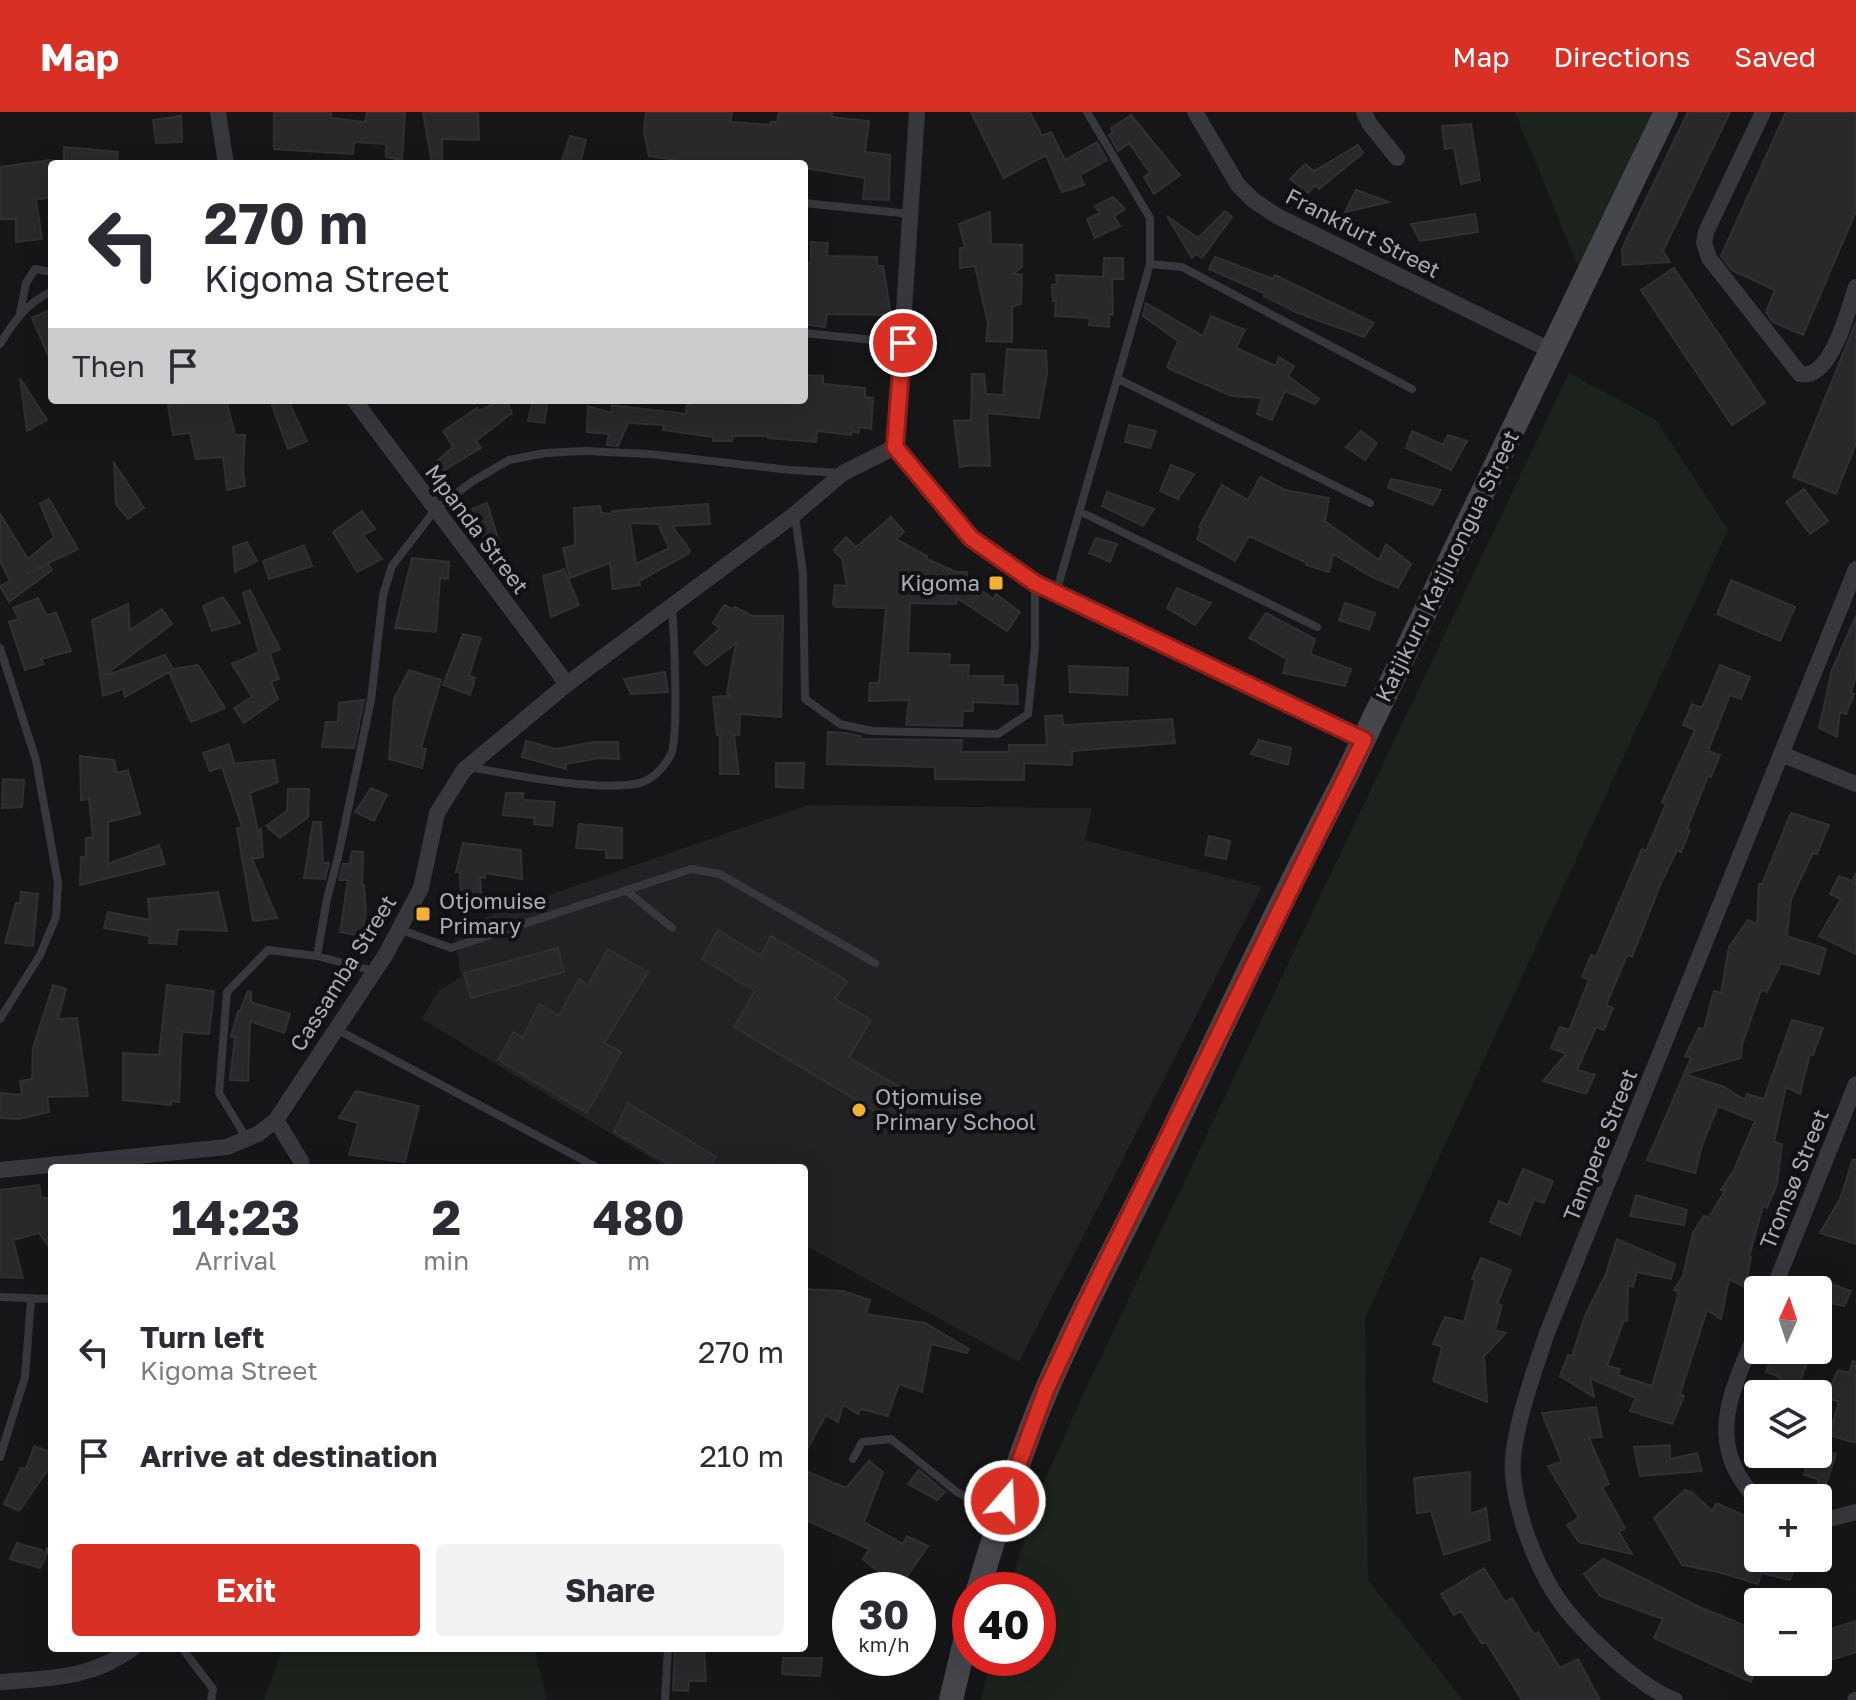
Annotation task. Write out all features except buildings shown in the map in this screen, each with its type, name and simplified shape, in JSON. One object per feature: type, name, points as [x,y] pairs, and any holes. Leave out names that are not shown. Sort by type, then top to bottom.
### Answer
[{"type":"street","points":[[218,112],[225,160]]},
{"type":"street","points":[[917,112],[895,447],[971,538],[1035,583],[1364,740]]},
{"type":"street","name":"Frankfurt Street","points":[[1195,112],[1238,185],[1253,200],[1277,216],[1550,350]]},
{"type":"street","points":[[1364,112],[1397,158]]},
{"type":"street","name":"Katjikuru Katjiuongua Street","points":[[983,1572],[1046,1390],[1086,1304],[1364,740],[1666,112]]},
{"type":"street","points":[[1763,112],[1706,232],[1704,243],[1709,258],[1800,374],[1820,370],[1830,357],[1856,287]]},
{"type":"street","name":"Mpanda Street","points":[[357,404],[567,684]]},
{"type":"street","name":"Cassamba Street","points":[[59,1164],[227,1147],[258,1134],[276,1120],[375,971],[399,929],[421,888],[437,813],[469,766],[567,684],[795,514],[843,473],[895,447]]},
{"type":"street","name":"Tampere Street","points":[[1675,1700],[1635,1676],[1593,1639],[1553,1592],[1528,1539],[1512,1474],[1518,1431],[1547,1333],[1856,569]]},
{"type":"street","points":[[1781,754],[1856,784]]},
{"type":"street","name":"Tromsø Street","points":[[1779,1276],[1856,1084]]},
{"type":"street","points":[[276,1120],[301,1164]]},
{"type":"street","name":"Cassamba Street","points":[[0,1170],[48,1165]]},
{"type":"street","points":[[1744,1363],[1726,1407],[1725,1442],[1744,1484]]},
{"type":"street","points":[[1832,1518],[1856,1512]]},
{"type":"street","points":[[0,1682],[80,1675],[116,1661],[128,1652]]},
{"type":"street","points":[[951,1700],[957,1676]]},
{"type":"lane","points":[[1056,594],[1150,264],[1150,218],[1087,112]]},
{"type":"lane","points":[[808,203],[911,214]]},
{"type":"lane","points":[[1150,264],[1182,267],[1412,389]]},
{"type":"lane","points":[[19,314],[26,283],[35,269],[48,271]]},
{"type":"lane","points":[[0,344],[19,314],[48,293]]},
{"type":"lane","points":[[808,333],[903,343]]},
{"type":"lane","points":[[1118,379],[1370,503]]},
{"type":"lane","points":[[317,956],[371,700],[383,595],[392,566],[435,510],[473,481],[509,460],[545,453],[650,454],[843,473]]},
{"type":"lane","points":[[1081,512],[1317,627]]},
{"type":"lane","points":[[795,514],[803,574],[805,699],[840,724],[872,731],[998,734],[1028,714],[1035,647],[1035,583]]},
{"type":"lane","points":[[469,766],[596,784],[637,784],[659,773],[673,752],[675,649],[672,605]]},
{"type":"lane","points":[[0,648],[36,760],[58,883],[56,917],[40,955],[0,1019]]},
{"type":"lane","points":[[399,929],[451,948],[691,869],[720,874],[875,963]]},
{"type":"lane","points":[[627,891],[672,928]]},
{"type":"lane","points":[[247,1139],[219,1093],[227,992],[268,950],[317,956],[375,971]]},
{"type":"lane","points":[[336,1029],[590,1164]]},
{"type":"lane","points":[[0,1297],[48,1299]]},
{"type":"lane","points":[[0,1457],[25,1377],[31,1299]]},
{"type":"lane","points":[[853,1459],[862,1442],[891,1439],[957,1492],[1000,1517]]},
{"type":"lane","points":[[185,1652],[213,1689],[211,1700]]},
{"type":"lane","points":[[665,1700],[668,1652]]},
{"type":"shaded area","points":[[1515,112],[1666,112],[1584,281]]},
{"type":"shaded area","points":[[1569,373],[1656,420],[1728,530],[1365,1318],[1368,1580],[1463,1700],[981,1700],[987,1676],[1056,1676],[1056,1572],[1015,1572],[1038,1496],[1081,1399]]},
{"type":"shaded area","name":"Otjomuise Primary School","points":[[808,805],[1092,808],[1085,840],[1262,887],[1019,1362],[808,1247],[808,1164],[660,1164],[422,1019],[438,991],[461,977],[454,928]]},
{"type":"shaded area","points":[[282,1652],[535,1652],[547,1700],[264,1700]]},
{"type":"place","name":"Kigoma","points":[[996,583]]},
{"type":"place","name":"Otjomuise Primary","points":[[423,914]]},
{"type":"place","name":"Otjomuise Primary School","points":[[859,1110]]},
{"type":"route","points":[[903,343],[895,447],[971,538],[1001,561],[1056,594],[1364,740],[1311,842],[1086,1304],[1046,1390],[1005,1501]]}]
